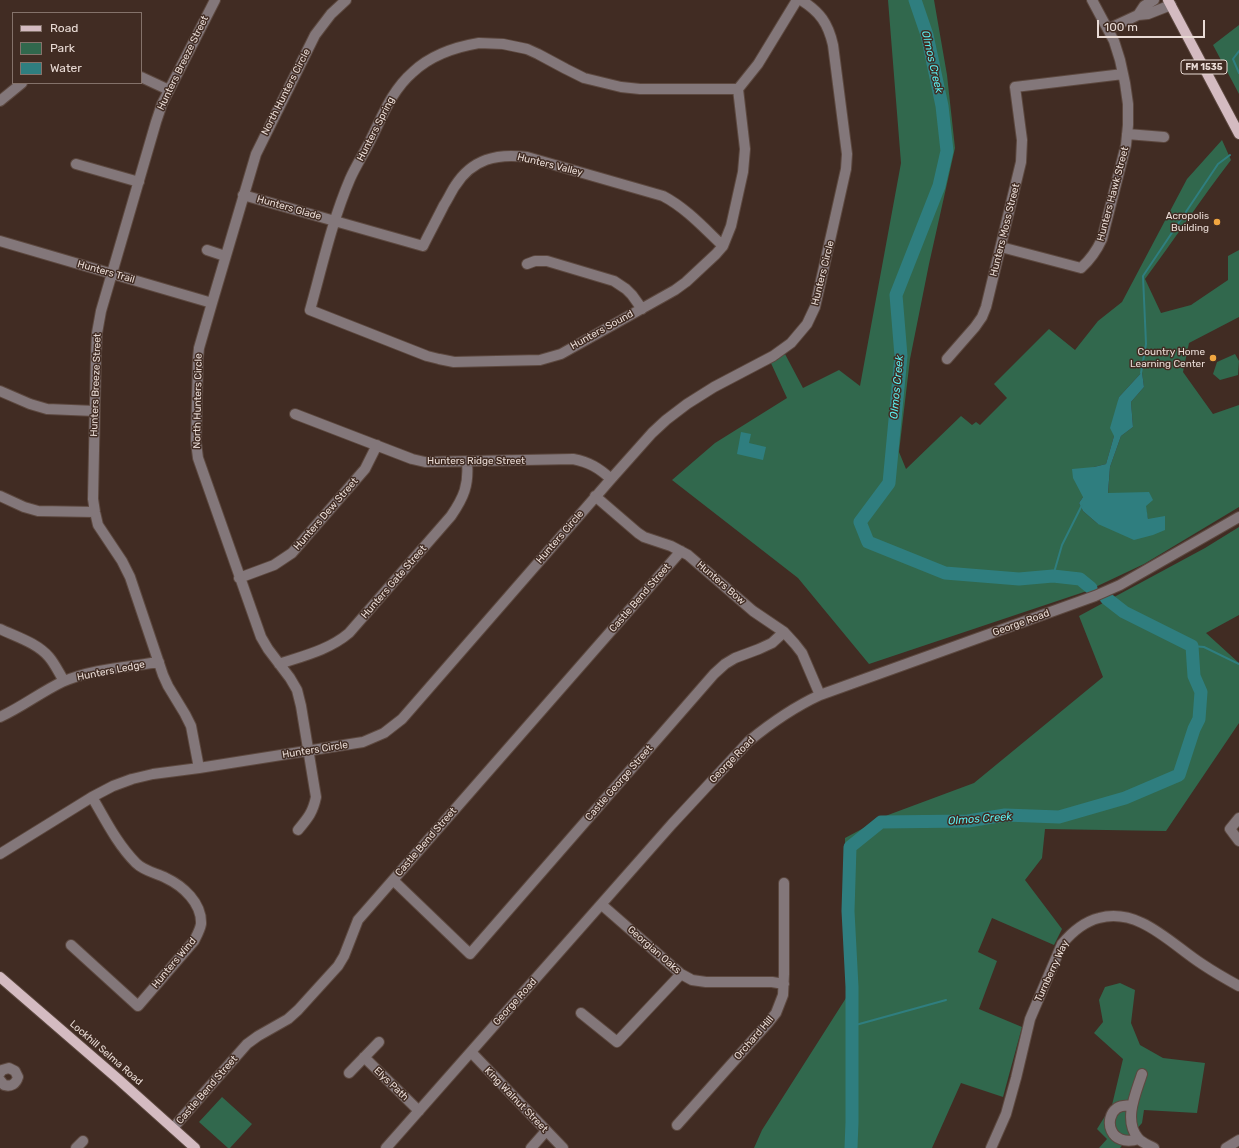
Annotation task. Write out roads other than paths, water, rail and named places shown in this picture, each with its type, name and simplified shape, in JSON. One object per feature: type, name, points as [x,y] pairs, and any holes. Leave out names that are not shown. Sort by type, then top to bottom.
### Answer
[{"type":"main road","name":"FM 1535","points":[[1170,2],[1239,134]]},
{"type":"main road","name":"Lockhill Selma Road","points":[[0,977],[195,1148]]},
{"type":"street","name":"North Hunters Circle","points":[[298,830],[309,817],[314,808],[316,797],[301,706],[297,690],[261,637],[198,458],[196,442],[198,358],[199,348],[225,256],[256,154],[315,35],[331,14],[346,0]]},
{"type":"street","points":[[738,89],[758,64],[797,0]]},
{"type":"street","name":"Hunters Circle","points":[[0,854],[92,797],[132,779],[153,774],[371,740],[384,733],[396,724],[652,433],[676,412],[714,387],[773,356],[791,343],[807,324],[816,307],[846,169],[846,154],[834,45],[831,34],[816,10],[801,0]]},
{"type":"street","name":"Hunters Hawk Street","points":[[1001,247],[1081,268],[1096,251],[1102,239],[1121,166],[1127,134],[1128,104],[1126,83],[1114,41],[1092,0]]},
{"type":"street","points":[[1138,15],[1144,6],[1154,0]]},
{"type":"street","name":"Hunters Breeze Street","points":[[199,768],[191,726],[168,686],[130,577],[122,561],[102,531],[94,512],[93,499],[96,355],[97,333],[101,311],[162,104],[211,1]]},
{"type":"street","points":[[1108,29],[1138,15],[1148,14],[1170,2]]},
{"type":"street","name":"Hunters Spring","points":[[310,310],[335,221],[350,178],[397,89],[422,64],[433,58],[455,48],[467,45],[485,43],[503,44],[515,46],[538,54],[584,78],[620,87],[640,89],[738,89]]},
{"type":"street","name":"Hunters Moss Street","points":[[947,360],[982,317],[990,295],[1022,162],[1022,140],[1015,87],[1123,74]]},
{"type":"street","points":[[142,77],[169,90]]},
{"type":"street","points":[[0,101],[21,84]]},
{"type":"street","name":"Hunters Sound","points":[[310,310],[427,356],[454,362],[533,360],[561,354],[675,290],[686,282],[723,246],[731,226],[743,172],[745,149],[738,89]]},
{"type":"street","points":[[1127,134],[1164,137]]},
{"type":"street","name":"Hunters Valley","points":[[335,221],[423,246],[455,186],[468,170],[480,162],[493,158],[514,156],[527,157],[663,196],[684,209],[723,246]]},
{"type":"street","points":[[76,164],[139,182]]},
{"type":"street","name":"Hunters Glade","points":[[243,195],[335,221]]},
{"type":"street","name":"Hunters Trail","points":[[0,241],[212,303]]},
{"type":"street","points":[[207,250],[225,256]]},
{"type":"street","points":[[527,264],[535,261],[547,261],[614,280],[626,289],[642,308]]},
{"type":"street","points":[[0,391],[30,404],[47,409],[95,411]]},
{"type":"street","name":"Hunters Ridge Street","points":[[295,414],[412,459],[425,462],[573,459],[594,465],[611,479]]},
{"type":"street","name":"Hunters Dew Street","points":[[239,578],[274,565],[292,553],[365,469],[377,445]]},
{"type":"street","name":"Hunters Gate Street","points":[[279,664],[327,648],[339,642],[349,634],[459,505],[466,490],[467,462]]},
{"type":"street","points":[[0,496],[24,507],[38,511],[94,512]]},
{"type":"street","name":"Hunters Bow","points":[[595,496],[638,533],[671,546],[688,555],[753,611],[784,632],[796,644],[806,660],[820,695]]},
{"type":"street","name":"George Road","points":[[391,1146],[419,1111],[672,824],[749,741],[789,712],[820,695],[1095,596],[1120,585],[1239,517]]},
{"type":"street","name":"Castle Bend Street","points":[[173,1128],[247,1044],[288,1019],[328,977],[344,956],[358,920],[681,551]]},
{"type":"street","points":[[0,629],[40,648],[50,657],[64,681]]},
{"type":"street","name":"Castle George Street","points":[[393,880],[470,954],[714,674],[725,664],[735,658],[772,643],[784,632]]},
{"type":"street","name":"Hunters Ledge","points":[[0,717],[64,681],[91,673],[159,662]]},
{"type":"street","name":"Hunters Wind","points":[[71,945],[138,1006],[194,941],[200,929],[201,923],[199,910],[188,894],[178,885],[137,864],[118,840],[92,797]]},
{"type":"street","points":[[1239,818],[1230,830],[1239,840]]},
{"type":"street","name":"Orchard Hill","points":[[677,1125],[776,1013],[783,995],[784,984],[784,883]]},
{"type":"street","name":"Georgian Oaks","points":[[602,904],[681,974],[692,980],[706,982],[772,982],[784,984]]},
{"type":"street","name":"Turnberry Way","points":[[991,1148],[1006,1114],[1030,1019],[1062,944],[1082,925],[1091,920],[1105,916],[1119,916],[1134,919],[1147,925],[1202,964],[1239,986]]},
{"type":"street","points":[[581,1013],[617,1042],[681,974]]},
{"type":"street","points":[[349,1073],[379,1042]]},
{"type":"street","name":"King Walnut Street","points":[[471,1052],[563,1148]]},
{"type":"street","name":"Elys Path","points":[[364,1057],[419,1111]]},
{"type":"street","points":[[1142,1074],[1132,1106],[1132,1127],[1139,1139],[1154,1148]]},
{"type":"street","points":[[1132,1106],[1122,1106],[1116,1109],[1110,1122],[1110,1129],[1113,1137],[1118,1142],[1131,1143],[1139,1139]]},
{"type":"street","points":[[531,1148],[546,1131]]},
{"type":"street","points":[[1226,1148],[1239,1140]]},
{"type":"water","points":[[1142,372],[1144,387],[1131,402],[1133,427],[1121,436],[1110,467],[1108,493],[1149,492],[1153,500],[1146,506],[1148,519],[1165,516],[1165,530],[1134,540],[1098,524],[1083,511],[1079,503],[1083,497],[1073,478],[1072,469],[1094,467],[1106,464],[1114,436],[1110,428],[1119,397]]},
{"type":"water","points":[[741,432],[751,434],[749,443],[766,447],[763,460],[737,454]]},
{"type":"waterway","name":"Olmos Creek","points":[[915,0],[927,35],[942,106],[947,151],[939,186],[896,295],[901,356],[889,483],[860,522],[868,542],[945,573],[1019,579],[1053,576],[1080,579],[1091,588]]},
{"type":"waterway","points":[[1239,51],[1233,59],[1239,73]]},
{"type":"waterway","points":[[1141,373],[1146,344],[1143,276],[1218,164],[1230,155]]},
{"type":"waterway","points":[[1053,576],[1062,545],[1082,505]]},
{"type":"waterway","name":"Olmos Creek","points":[[851,1148],[852,987],[848,911],[850,847],[881,822],[968,821],[1005,815],[1059,817],[1125,798],[1179,775],[1194,729],[1199,719],[1201,692],[1194,676],[1192,646],[1124,612],[1106,598]]},
{"type":"waterway","points":[[1192,646],[1204,647],[1239,664]]},
{"type":"waterway","points":[[852,1026],[946,1000]]},
{"type":"place","name":"Acropolis Building","points":[[1217,222]]},
{"type":"place","name":"Country Home Learning Center","points":[[1213,358]]}]
